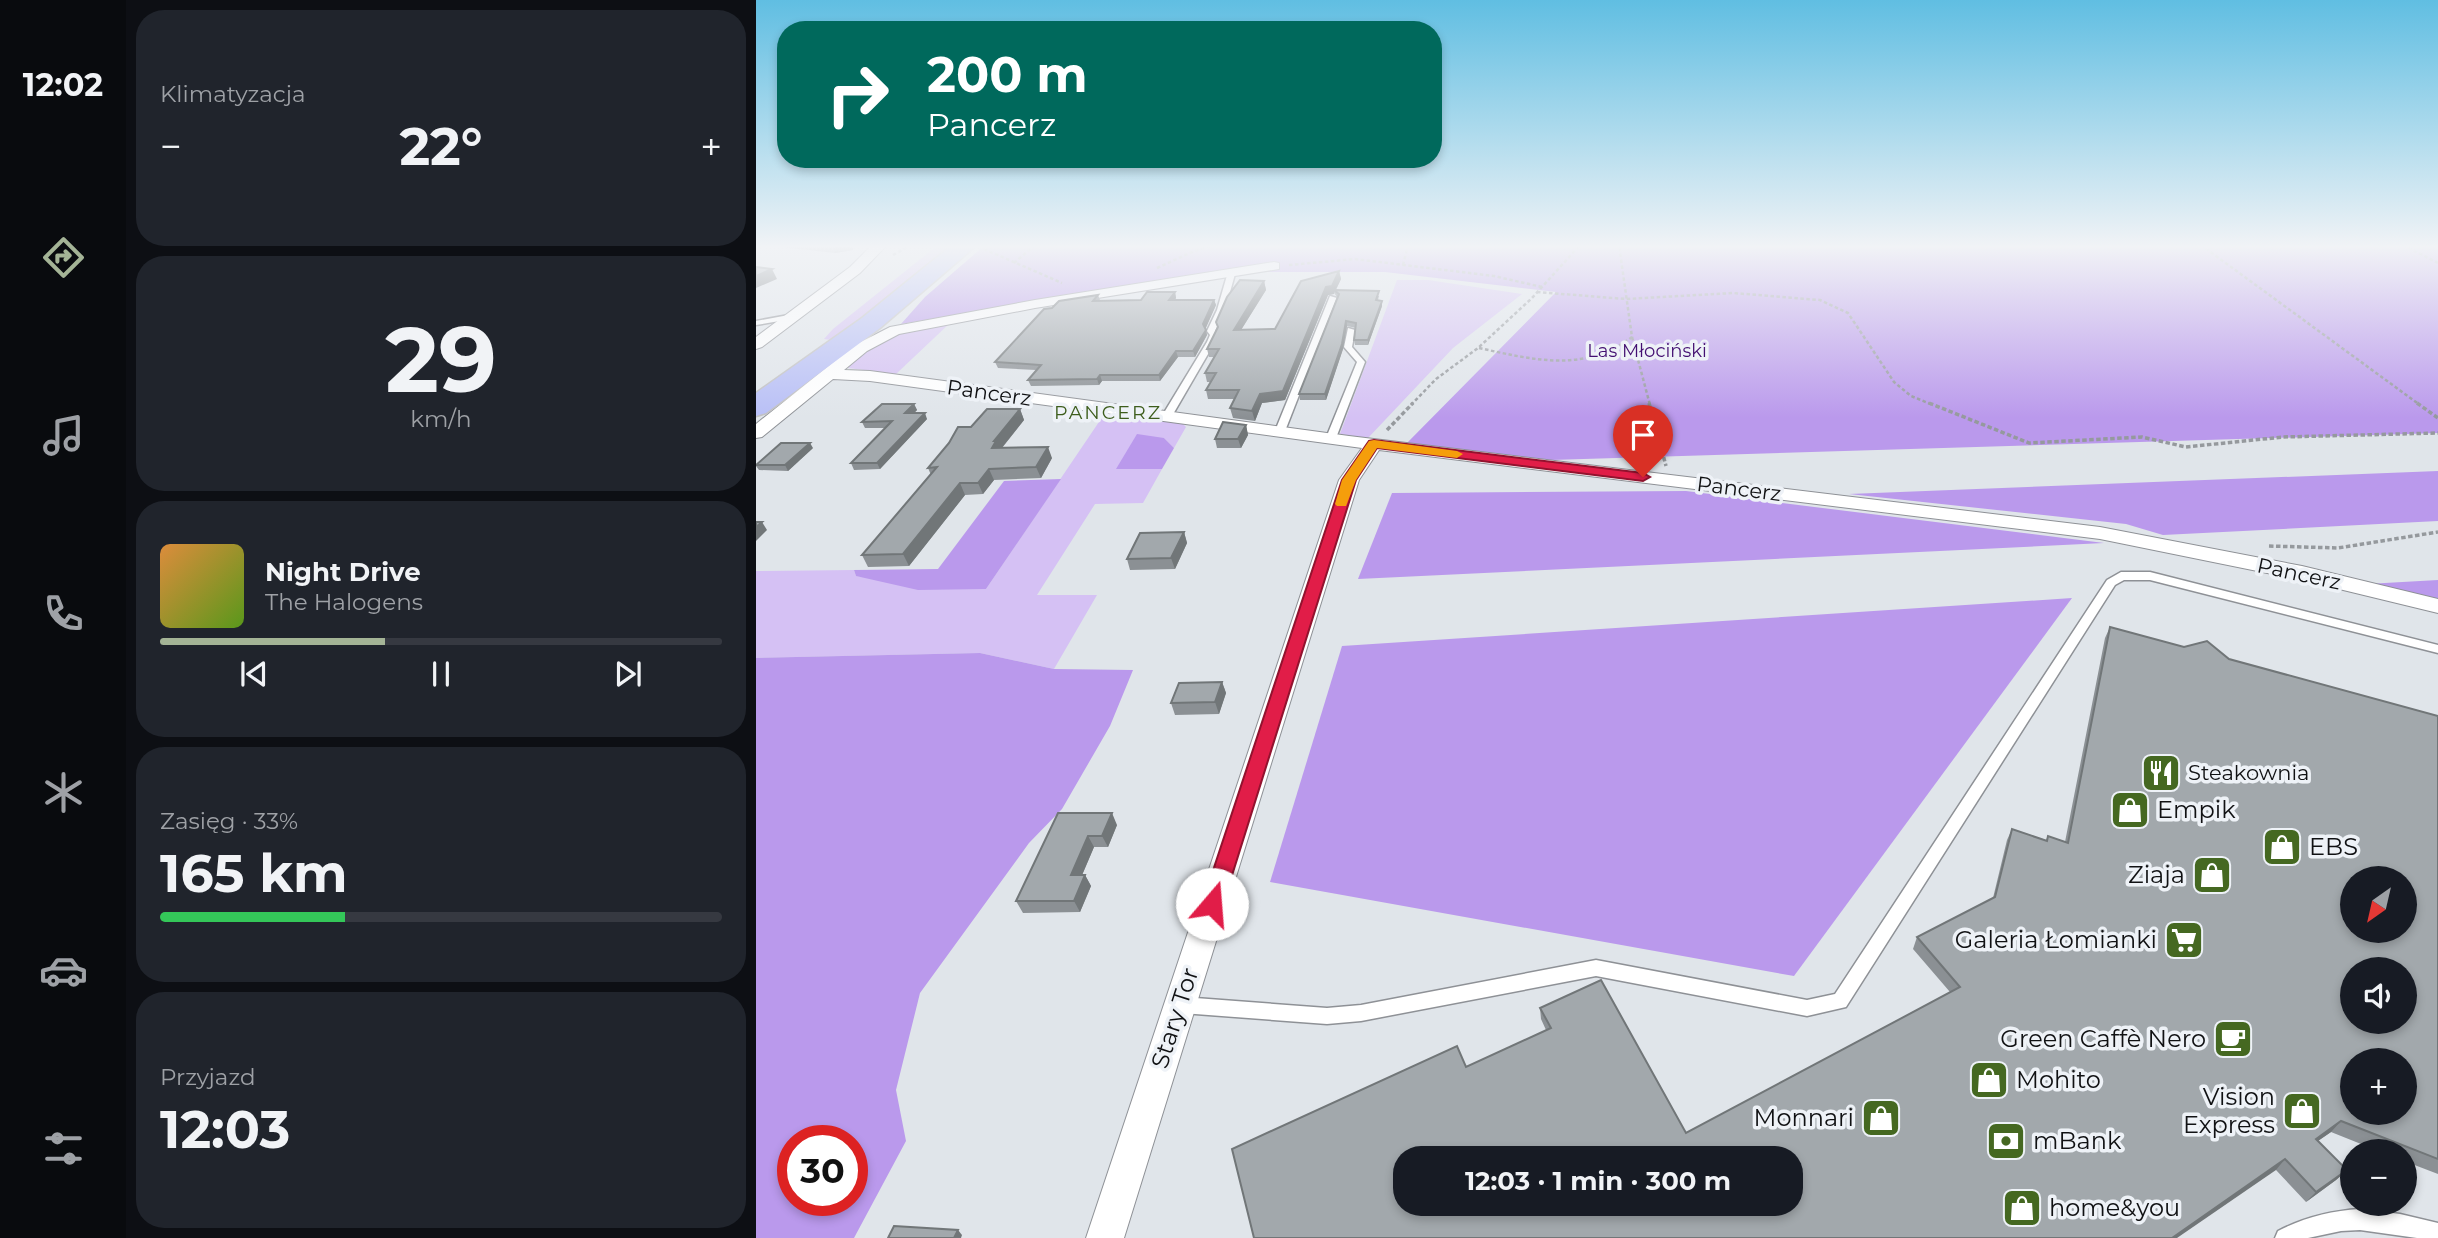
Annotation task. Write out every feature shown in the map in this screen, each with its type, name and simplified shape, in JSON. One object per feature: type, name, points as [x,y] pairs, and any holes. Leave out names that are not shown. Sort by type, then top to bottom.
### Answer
[{"type":"highway","points":[[756,407],[898,303]]},
{"type":"highway","points":[[756,379],[809,339]]},
{"type":"street","points":[[756,344],[812,303]]},
{"type":"street","points":[[756,433],[866,344],[895,330],[1046,303]]},
{"type":"street","name":"Pancerz","points":[[827,374],[870,376],[1374,444],[2100,533],[2302,573],[2438,606]]},
{"type":"street","name":"Stary Tor","points":[[1105,1238],[1349,480],[1374,444]]},
{"type":"lane","points":[[1167,416],[1211,342],[1214,335],[1211,331],[1223,303]]},
{"type":"lane","points":[[1280,431],[1331,303]]},
{"type":"lane","points":[[756,323],[794,316]]},
{"type":"lane","points":[[1331,438],[1361,362],[1348,347],[1350,330]]},
{"type":"lane","points":[[1179,1004],[1327,1016],[1361,1013],[1596,968],[1807,1008],[1840,1001],[2111,583],[2121,576],[2150,576],[2438,649]]},
{"type":"lane","points":[[2285,1238],[2302,1228],[2358,1218],[2398,1222],[2438,1233]]},
{"type":"path","points":[[1374,444],[1436,379],[1478,348],[1527,303]]},
{"type":"path","points":[[1627,303],[1632,337],[1670,480]]},
{"type":"path","points":[[1826,303],[1848,313],[1894,382],[1911,396],[2029,443],[2141,437],[2186,447],[2283,438],[2438,433]]},
{"type":"path","points":[[2280,303],[2438,418]]},
{"type":"path","points":[[1478,348],[1522,357],[1562,361],[1592,359],[1619,350],[1632,337]]},
{"type":"path","points":[[2266,546],[2338,548],[2438,532]]},
{"type":"shaded area","points":[[866,303],[888,303],[867,320],[831,340],[824,339]]},
{"type":"shaded area","points":[[1389,303],[1511,303],[1453,348],[1368,438],[1340,434]]},
{"type":"shaded area","points":[[950,323],[896,374],[848,368],[869,348],[881,341],[908,331]]},
{"type":"shaded area","points":[[1105,413],[1182,423],[1186,427],[1174,448],[1164,438],[1117,469],[1162,469],[1143,503],[1095,504],[1037,595],[1097,595],[1054,669],[980,653],[756,658],[756,571],[854,570],[856,576],[986,589]]},
{"type":"green space","name":"Las Młociński","points":[[920,303],[1028,303],[901,324]]},
{"type":"green space","name":"Las Młociński","points":[[1545,303],[2438,303],[2438,433],[1551,460],[1406,444]]},
{"type":"green space","points":[[1137,434],[1164,438],[1174,448],[1162,469],[1116,469]]},
{"type":"green space","points":[[2438,471],[2438,521],[2163,535],[2126,524],[1849,494]]},
{"type":"green space","points":[[1061,479],[986,589],[918,590],[856,576],[854,570],[938,569],[1004,481]]},
{"type":"green space","points":[[1686,491],[2104,543],[1358,579],[1392,493]]},
{"type":"green space","points":[[2438,580],[2438,601],[2367,584]]},
{"type":"green space","points":[[2072,598],[1794,976],[1270,882],[1342,646]]},
{"type":"green space","points":[[980,653],[1054,669],[1133,670],[1110,726],[1062,809],[1029,843],[920,993],[896,1090],[906,1141],[868,1212],[868,1125],[777,1125],[777,1216],[866,1216],[854,1238],[756,1238],[756,658]]},
{"type":"building","points":[[1057,303],[1213,303],[1203,324],[1206,330],[1193,351],[1176,351],[1159,375],[1100,375],[1097,379],[1028,380],[1041,365],[995,362],[1044,309],[1052,308]]},
{"type":"building","points":[[1224,303],[1251,303],[1234,330],[1275,329],[1289,303],[1319,303],[1283,391],[1260,394],[1252,411],[1230,408],[1239,390],[1206,390],[1216,373],[1205,373],[1219,349],[1207,349],[1218,327],[1216,322]]},
{"type":"building","points":[[1335,303],[1381,303],[1368,340],[1354,340],[1356,323],[1346,321],[1342,344],[1325,394],[1299,394]]},
{"type":"building","points":[[882,404],[914,404],[905,413],[925,413],[877,463],[851,463],[892,421],[862,422]]},
{"type":"building","points":[[987,409],[1020,409],[994,441],[992,448],[1048,447],[1036,467],[989,469],[978,483],[960,483],[903,554],[862,555],[937,467],[928,468],[949,443],[958,427],[971,427]]},
{"type":"building","points":[[1223,422],[1246,425],[1238,439],[1215,439]]},
{"type":"building","points":[[781,443],[810,443],[785,465],[756,465]]},
{"type":"building","points":[[1184,532],[1171,558],[1127,559],[1140,533]]},
{"type":"building","name":"Galeria Łomianki","points":[[2110,627],[2184,647],[2207,641],[2229,659],[2438,716],[2438,1159],[2417,1151],[2417,1139],[2387,1139],[2351,1125],[2417,1125],[2417,1048],[2340,1048],[2340,1122],[2316,1139],[2340,1163],[2340,1175],[2316,1192],[2285,1159],[2172,1238],[1254,1238],[1232,1149],[1457,1046],[1466,1067],[1551,1028],[1540,1008],[1601,980],[1686,1133],[1960,987],[1917,937],[1995,897],[2012,829],[2047,841],[2048,836],[2068,843]]},
{"type":"building","points":[[1222,682],[1215,702],[1171,703],[1179,683]]},
{"type":"building","points":[[1058,813],[1112,813],[1102,836],[1088,836],[1071,875],[1085,875],[1074,901],[1016,901]]},
{"type":"building","points":[[894,1226],[958,1230],[954,1238],[888,1238]]},
{"type":"slow traffic","points":[[1341,504],[1349,480],[1374,444],[1457,454]]},
{"type":"place","name":"Steakownia","points":[[2161,773]]},
{"type":"place","name":"Empik","points":[[2130,810]]},
{"type":"place","name":"EBS","points":[[2282,847]]},
{"type":"place","name":"Ziaja","points":[[2212,875]]},
{"type":"place","name":"Galeria Łomianki","points":[[2184,940]]},
{"type":"place","name":"Green Caffè Nero","points":[[2233,1039]]},
{"type":"place","name":"Mohito","points":[[1989,1080]]},
{"type":"place","name":"Vision Express","points":[[2302,1111]]},
{"type":"place","name":"Monnari","points":[[1881,1118]]},
{"type":"place","name":"mBank","points":[[2006,1141]]},
{"type":"place","name":"home&you","points":[[2022,1208]]},
{"type":"district","name":"PANCERZ","points":[[1108,412]]},
{"type":"route","points":[[1212,904],[1349,480],[1374,444],[1643,477]]}]
